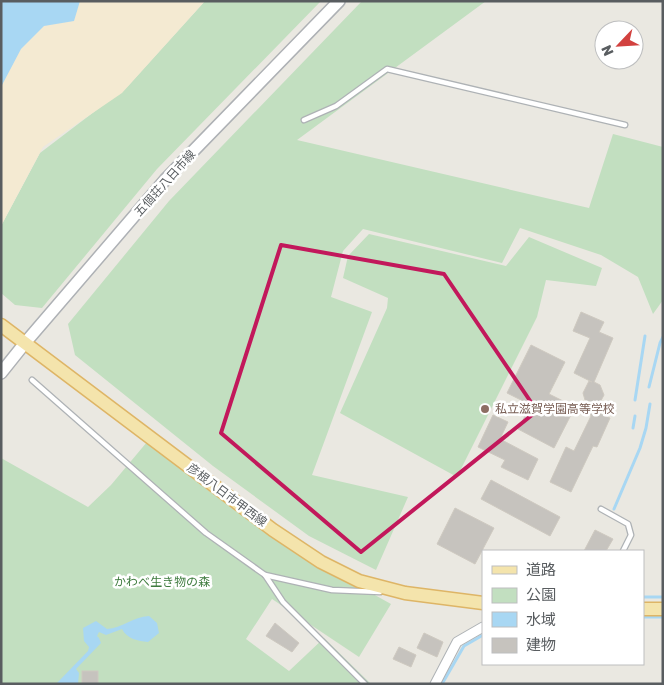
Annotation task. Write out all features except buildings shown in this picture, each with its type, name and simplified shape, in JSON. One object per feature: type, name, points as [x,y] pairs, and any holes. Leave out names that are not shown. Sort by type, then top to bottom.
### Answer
[{"type":"main road","name":"五個荘八日市線","points":[[1,373],[165,180],[339,1]]},
{"type":"main road","name":"彦根八日市甲西線","points":[[1,325],[273,530],[321,562],[359,580],[405,593],[482,603]]},
{"type":"main road","points":[[644,609],[663,609]]},
{"type":"street","points":[[435,684],[457,642],[482,628]]},
{"type":"lane","points":[[304,120],[336,106],[387,69],[625,125]]},
{"type":"lane","points":[[32,380],[206,533],[265,575],[282,602],[365,684]]},
{"type":"lane","points":[[601,509],[628,524],[631,535],[624,550]]},
{"type":"lane","points":[[265,575],[332,590],[405,593]]},
{"type":"highlighted area","points":[[281,245],[444,274],[537,411],[361,552],[221,433]]},
{"type":"green space","points":[[205,1],[321,1],[157,169],[42,308],[15,305],[1,293],[1,226],[40,153],[128,86]]},
{"type":"green space","points":[[362,1],[486,1],[297,140],[589,208],[613,134],[663,147],[663,300],[653,314],[638,277],[601,255],[520,228],[502,263],[363,229],[343,251],[331,297],[372,312],[312,475],[408,497],[376,570],[309,536],[213,466],[75,355],[68,324],[169,201]]},
{"type":"green space","points":[[369,234],[506,266],[529,237],[602,268],[596,286],[546,280],[537,317],[457,477],[340,413],[387,308],[388,298],[343,278],[348,256]]},
{"type":"green space","name":"かわべ生き物の森","points":[[147,442],[209,491],[303,555],[391,604],[359,657],[272,599],[246,639],[289,671],[324,638],[371,684],[1,684],[1,458],[88,507],[111,485]]},
{"type":"sand","points":[[1,1],[205,1],[122,93],[43,147],[1,226]]},
{"type":"water","points":[[1,1],[80,1],[74,21],[44,26],[21,49],[1,87]]},
{"type":"water","points":[[149,616],[157,623],[159,633],[148,642],[130,637],[122,629],[106,635],[99,632],[97,636],[101,643],[76,669],[79,673],[78,684],[56,684],[88,651],[89,647],[84,641],[83,628],[96,621],[107,629],[118,627],[138,618]]},
{"type":"waterway","points":[[635,400],[645,336]]},
{"type":"waterway","points":[[649,387],[663,337]]},
{"type":"waterway","points":[[614,509],[640,448],[650,404]]},
{"type":"waterway","points":[[633,428],[635,416]]},
{"type":"waterway","points":[[644,597],[663,597]]},
{"type":"waterway","points":[[644,617],[663,617]]},
{"type":"waterway","points":[[442,684],[464,646],[482,636]]},
{"type":"place","name":"私立滋賀学園高等学校","points":[[485,409]]}]
